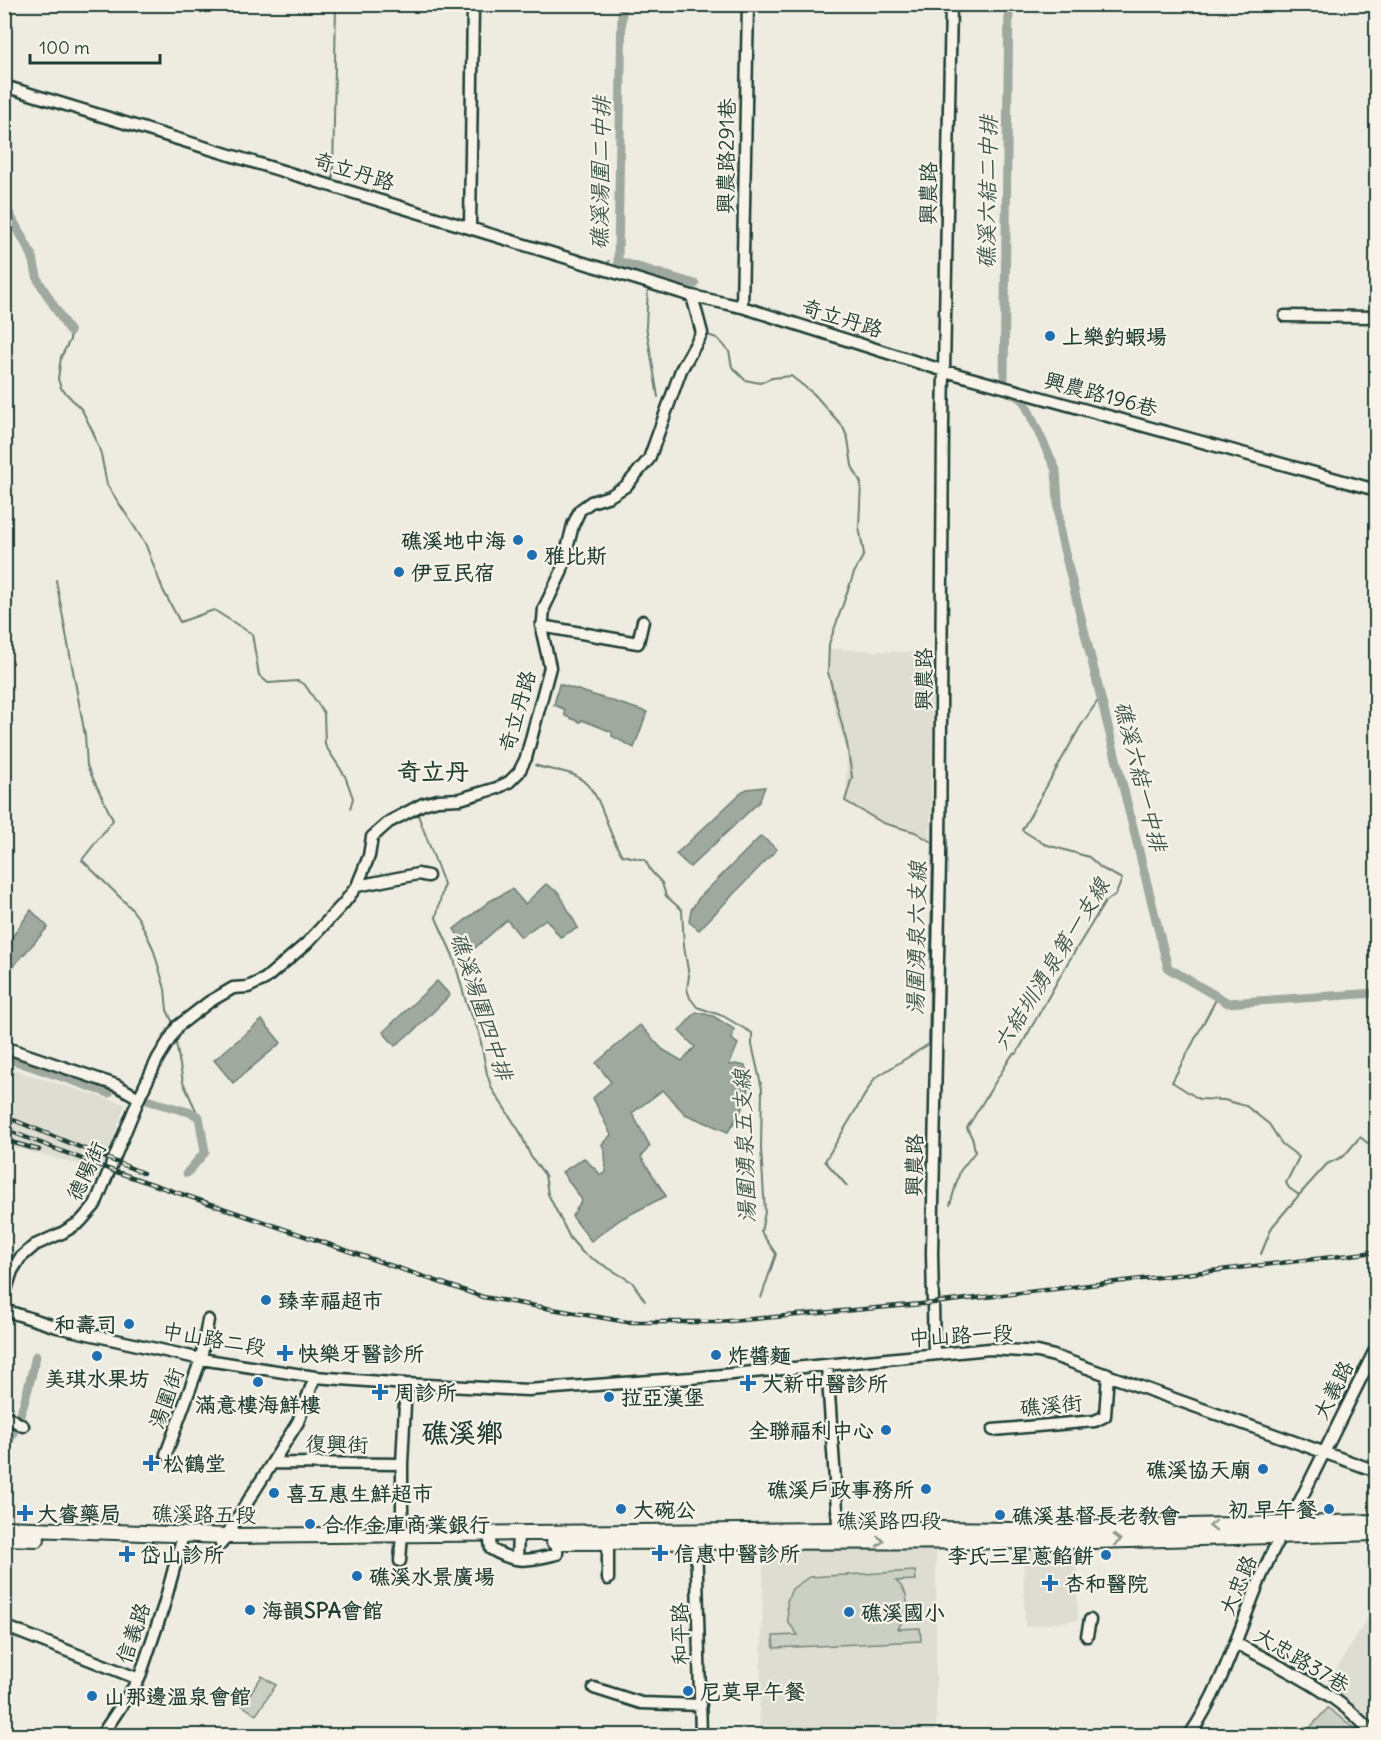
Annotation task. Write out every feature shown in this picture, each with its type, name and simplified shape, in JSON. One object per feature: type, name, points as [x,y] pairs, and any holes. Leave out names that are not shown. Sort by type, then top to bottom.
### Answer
[{"type":"main road","name":"礁溪路四段","points":[[402,1538],[839,1536],[1094,1541],[1377,1522]]},
{"type":"main road","name":"礁溪路五段","points":[[4,1528],[182,1539]]},
{"type":"main road","name":"礁溪路四段","points":[[1284,1530],[1377,1533]]},
{"type":"main road","name":"礁溪路五段","points":[[4,1538],[223,1540],[402,1538]]},
{"type":"street","points":[[470,227],[473,4]]},
{"type":"street","name":"興農路291巷","points":[[742,307],[748,4]]},
{"type":"street","name":"興農路","points":[[934,1354],[932,1253],[940,860],[951,4]]},
{"type":"street","name":"奇立丹路","points":[[4,86],[692,296],[742,307],[945,371]]},
{"type":"street","name":"奇立丹路","points":[[139,1098],[158,1058],[178,1026],[209,1002],[233,988],[248,987],[265,979],[307,943],[344,903],[357,886],[369,856],[372,837],[389,822],[423,804],[438,800],[460,799],[497,788],[509,782],[519,772],[526,758],[550,667],[541,626],[543,608],[561,573],[573,525],[580,510],[591,502],[610,496],[626,486],[649,459],[681,370],[702,333],[692,296]]},
{"type":"street","points":[[1285,316],[1377,317]]},
{"type":"street","name":"興農路196巷","points":[[945,371],[1377,490]]},
{"type":"street","points":[[541,626],[638,643],[643,621]]},
{"type":"street","points":[[357,886],[418,874],[428,876]]},
{"type":"street","points":[[4,1047],[116,1085],[139,1098]]},
{"type":"street","name":"德陽街","points":[[4,1296],[12,1271],[20,1258],[35,1245],[80,1222],[95,1205],[139,1098]]},
{"type":"street","name":"中山路二段","points":[[4,1310],[57,1327],[201,1359],[315,1377],[528,1390]]},
{"type":"street","name":"湯圍街","points":[[166,1454],[201,1359],[208,1320]]},
{"type":"street","name":"大義路","points":[[1324,1450],[1377,1348]]},
{"type":"street","name":"中山路一段","points":[[528,1390],[656,1381],[990,1349],[1038,1352],[1108,1374],[1377,1471]]},
{"type":"street","points":[[827,1365],[839,1536]]},
{"type":"street","name":"礁溪街","points":[[993,1430],[1095,1421],[1106,1416],[1108,1374]]},
{"type":"street","name":"復興街","points":[[223,1540],[298,1422],[315,1377]]},
{"type":"street","points":[[400,1561],[406,1384]]},
{"type":"street","points":[[4,1415],[23,1426]]},
{"type":"street","name":"大忠路","points":[[1189,1736],[1215,1694],[1256,1588],[1324,1450]]},
{"type":"street","name":"復興街","points":[[273,1462],[402,1464]]},
{"type":"street","name":"和平路","points":[[696,1536],[701,1736]]},
{"type":"street","points":[[608,1537],[608,1579]]},
{"type":"street","points":[[489,1538],[491,1549],[507,1559],[532,1560],[557,1554],[558,1538]]},
{"type":"street","points":[[517,1559],[518,1538]]},
{"type":"street","name":"信義路","points":[[101,1736],[139,1678],[164,1605],[182,1539]]},
{"type":"street","points":[[1087,1636],[1090,1620]]},
{"type":"street","points":[[4,1626],[139,1678]]},
{"type":"street","name":"大忠路37巷","points":[[1235,1643],[1273,1662],[1328,1695],[1367,1726],[1374,1736]]},
{"type":"street","points":[[594,1688],[641,1703],[701,1705]]},
{"type":"shaded area","points":[[830,649],[935,653],[930,839],[904,827],[872,819],[846,801],[847,751],[836,717],[829,683]]},
{"type":"shaded area","points":[[559,684],[647,712],[634,748],[612,736],[612,732],[565,716],[564,709],[554,705]]},
{"type":"shaded area","points":[[765,787],[759,802],[690,867],[676,854],[743,791]]},
{"type":"shaded area","points":[[761,836],[777,849],[699,930],[689,922],[691,910],[698,899]]},
{"type":"shaded area","points":[[546,884],[559,893],[578,928],[560,937],[546,919],[521,937],[507,920],[469,953],[454,929],[490,901],[512,889],[525,904]]},
{"type":"shaded area","points":[[31,910],[48,927],[12,968],[5,962],[5,947]]},
{"type":"shaded area","points":[[437,981],[450,995],[411,1034],[395,1046],[383,1032]]},
{"type":"shaded area","points":[[696,1012],[713,1016],[734,1029],[732,1039],[738,1044],[729,1065],[745,1066],[749,1084],[746,1100],[728,1132],[685,1114],[663,1090],[632,1113],[650,1146],[641,1157],[666,1196],[621,1219],[591,1241],[572,1216],[582,1200],[562,1172],[584,1158],[601,1175],[606,1172],[602,1144],[611,1135],[593,1098],[611,1082],[596,1063],[640,1025],[662,1049],[682,1061],[695,1047],[679,1031]]},
{"type":"shaded area","points":[[262,1020],[281,1043],[233,1083],[214,1060]]},
{"type":"shaded area","points":[[4,1065],[26,1074],[125,1104],[103,1171],[5,1145]]},
{"type":"shaded area","name":"杏和醫院","points":[[1023,1545],[1076,1545],[1078,1620],[1025,1627]]},
{"type":"shaded area","name":"礁溪國小","points":[[764,1548],[936,1548],[936,1735],[759,1736]]},
{"type":"shaded area","points":[[915,1571],[916,1580],[896,1581],[907,1598],[906,1610],[898,1629],[920,1628],[921,1641],[774,1648],[773,1636],[798,1635],[788,1622],[787,1601],[792,1589],[809,1577]]},
{"type":"shaded area","points":[[1376,1604],[1376,1730],[1367,1719],[1326,1686]]},
{"type":"shaded area","points":[[262,1676],[276,1685],[256,1715],[242,1705]]},
{"type":"shaded area","points":[[1328,1708],[1364,1735],[1303,1735]]},
{"type":"waterway","points":[[333,178],[336,4]]},
{"type":"waterway","name":"礁溪湯圍二中排","points":[[622,4],[618,261],[695,284]]},
{"type":"waterway","name":"礁溪六結二中排","points":[[1004,380],[1009,4]]},
{"type":"waterway","points":[[4,204],[32,255],[38,280],[70,332]]},
{"type":"waterway","points":[[607,267],[609,261]]},
{"type":"waterway","points":[[648,287],[646,326],[658,397]]},
{"type":"waterway","points":[[716,307],[737,313]]},
{"type":"waterway","points":[[70,332],[70,340],[61,357],[58,379],[61,388],[82,410],[101,454],[107,485],[145,543],[163,590],[180,622],[214,610],[252,634],[259,675],[268,683],[298,681],[305,685],[324,713],[325,745],[345,776],[353,798],[350,809]]},
{"type":"waterway","name":"湯圍湧泉六支線","points":[[704,334],[717,338],[729,351],[732,367],[745,380],[760,383],[772,378],[791,376],[814,394],[843,427],[848,439],[852,466],[861,483],[859,527],[864,554],[854,573],[829,644],[828,672],[847,744],[852,777],[845,801],[883,823],[915,832],[933,843],[929,1044],[875,1078],[825,1161],[847,1186]]},
{"type":"waterway","name":"礁溪六結一中排","points":[[1010,393],[1023,399],[1056,470],[1060,533],[1168,968],[1228,1003],[1376,993]]},
{"type":"waterway","points":[[1023,399],[1376,496]]},
{"type":"waterway","points":[[935,650],[937,560]]},
{"type":"waterway","points":[[56,580],[85,735],[87,766],[113,820],[82,860],[131,908],[139,919],[153,948],[165,989],[167,1010],[174,1025]]},
{"type":"waterway","name":"六結圳湧泉第一支線","points":[[950,1205],[960,1171],[975,1152],[973,1140],[967,1128],[1012,1055],[1017,1053],[1105,902],[1116,894],[1122,879],[1101,868],[1089,857],[1044,844],[1022,830],[1080,727],[1101,696]]},
{"type":"waterway","points":[[933,843],[935,739]]},
{"type":"waterway","name":"湯圍湧泉五支線","points":[[535,765],[566,772],[586,783],[599,801],[622,855],[645,860],[662,883],[666,896],[682,910],[684,946],[689,976],[687,989],[690,998],[697,1007],[723,1016],[752,1033],[752,1045],[762,1089],[761,1149],[765,1212],[761,1232],[776,1254],[761,1298]]},
{"type":"waterway","name":"礁溪湯圍四中排","points":[[418,815],[444,884],[436,918],[453,956],[466,1002],[479,1032],[492,1089],[520,1132],[531,1157],[545,1175],[548,1194],[570,1238],[583,1253],[632,1282],[645,1301]]},
{"type":"waterway","points":[[1219,994],[1172,1082],[1199,1099],[1224,1100],[1246,1106],[1269,1124],[1282,1144],[1299,1157],[1286,1183],[1299,1195]]},
{"type":"waterway","points":[[175,1037],[183,1082],[199,1117]]},
{"type":"waterway","points":[[4,1057],[109,1093]]},
{"type":"waterway","points":[[146,1100],[199,1117],[205,1152],[187,1173]]},
{"type":"waterway","points":[[1261,1254],[1272,1227],[1327,1164],[1344,1156],[1360,1137],[1374,1148],[1376,1147]]},
{"type":"waterway","points":[[4,1451],[19,1417],[36,1356]]},
{"type":"railway","points":[[4,1116],[143,1173]]},
{"type":"railway","points":[[4,1129],[111,1170],[483,1297],[627,1322],[719,1322],[933,1303],[1376,1252]]},
{"type":"railway","points":[[4,1140],[39,1150]]},
{"type":"place","name":"上樂釣蝦場","points":[[1050,336]]},
{"type":"place","name":"礁溪地中海","points":[[518,540]]},
{"type":"place","name":"雅比斯","points":[[532,555]]},
{"type":"place","name":"伊豆民宿","points":[[399,572]]},
{"type":"place","name":"臻幸福超市","points":[[266,1300]]},
{"type":"place","name":"和壽司","points":[[129,1324]]},
{"type":"place","name":"快樂牙醫診所","points":[[285,1353]]},
{"type":"place","name":"炸醬麵","points":[[716,1355]]},
{"type":"place","name":"美琪水果坊","points":[[97,1356]]},
{"type":"place","name":"滿意樓海鮮樓","points":[[258,1382]]},
{"type":"place","name":"大新中醫診所","points":[[748,1383]]},
{"type":"place","name":"周診所","points":[[380,1392]]},
{"type":"place","name":"拉亞漢堡","points":[[609,1397]]},
{"type":"place","name":"全聯福利中心","points":[[886,1430]]},
{"type":"place","name":"松鶴堂","points":[[151,1463]]},
{"type":"place","name":"礁溪協天廟","points":[[1263,1469]]},
{"type":"place","name":"礁溪戶政事務所","points":[[926,1489]]},
{"type":"place","name":"喜互惠生鮮超市","points":[[274,1493]]},
{"type":"place","name":"大碗公","points":[[621,1509]]},
{"type":"place","name":"初 早午餐","points":[[1329,1509]]},
{"type":"place","name":"大睿藥局","points":[[25,1513]]},
{"type":"place","name":"礁溪基督長老教會","points":[[1000,1515]]},
{"type":"place","name":"合作金庫商業銀行","points":[[310,1524]]},
{"type":"place","name":"信惠中醫診所","points":[[660,1553]]},
{"type":"place","name":"岱山診所","points":[[127,1554]]},
{"type":"place","name":"李氏三星蔥餡餅","points":[[1106,1555]]},
{"type":"place","name":"礁溪水景廣場","points":[[357,1576]]},
{"type":"place","name":"杏和醫院","points":[[1050,1583]]},
{"type":"place","name":"海韻SPA會館","points":[[250,1610]]},
{"type":"place","name":"礁溪國小","points":[[849,1612]]},
{"type":"place","name":"尼莫早午餐","points":[[688,1691]]},
{"type":"place","name":"山那邊溫泉會館","points":[[92,1696]]},
{"type":"district","name":"奇立丹","points":[[433,771]]},
{"type":"district","name":"礁溪鄉","points":[[462,1432]]}]
